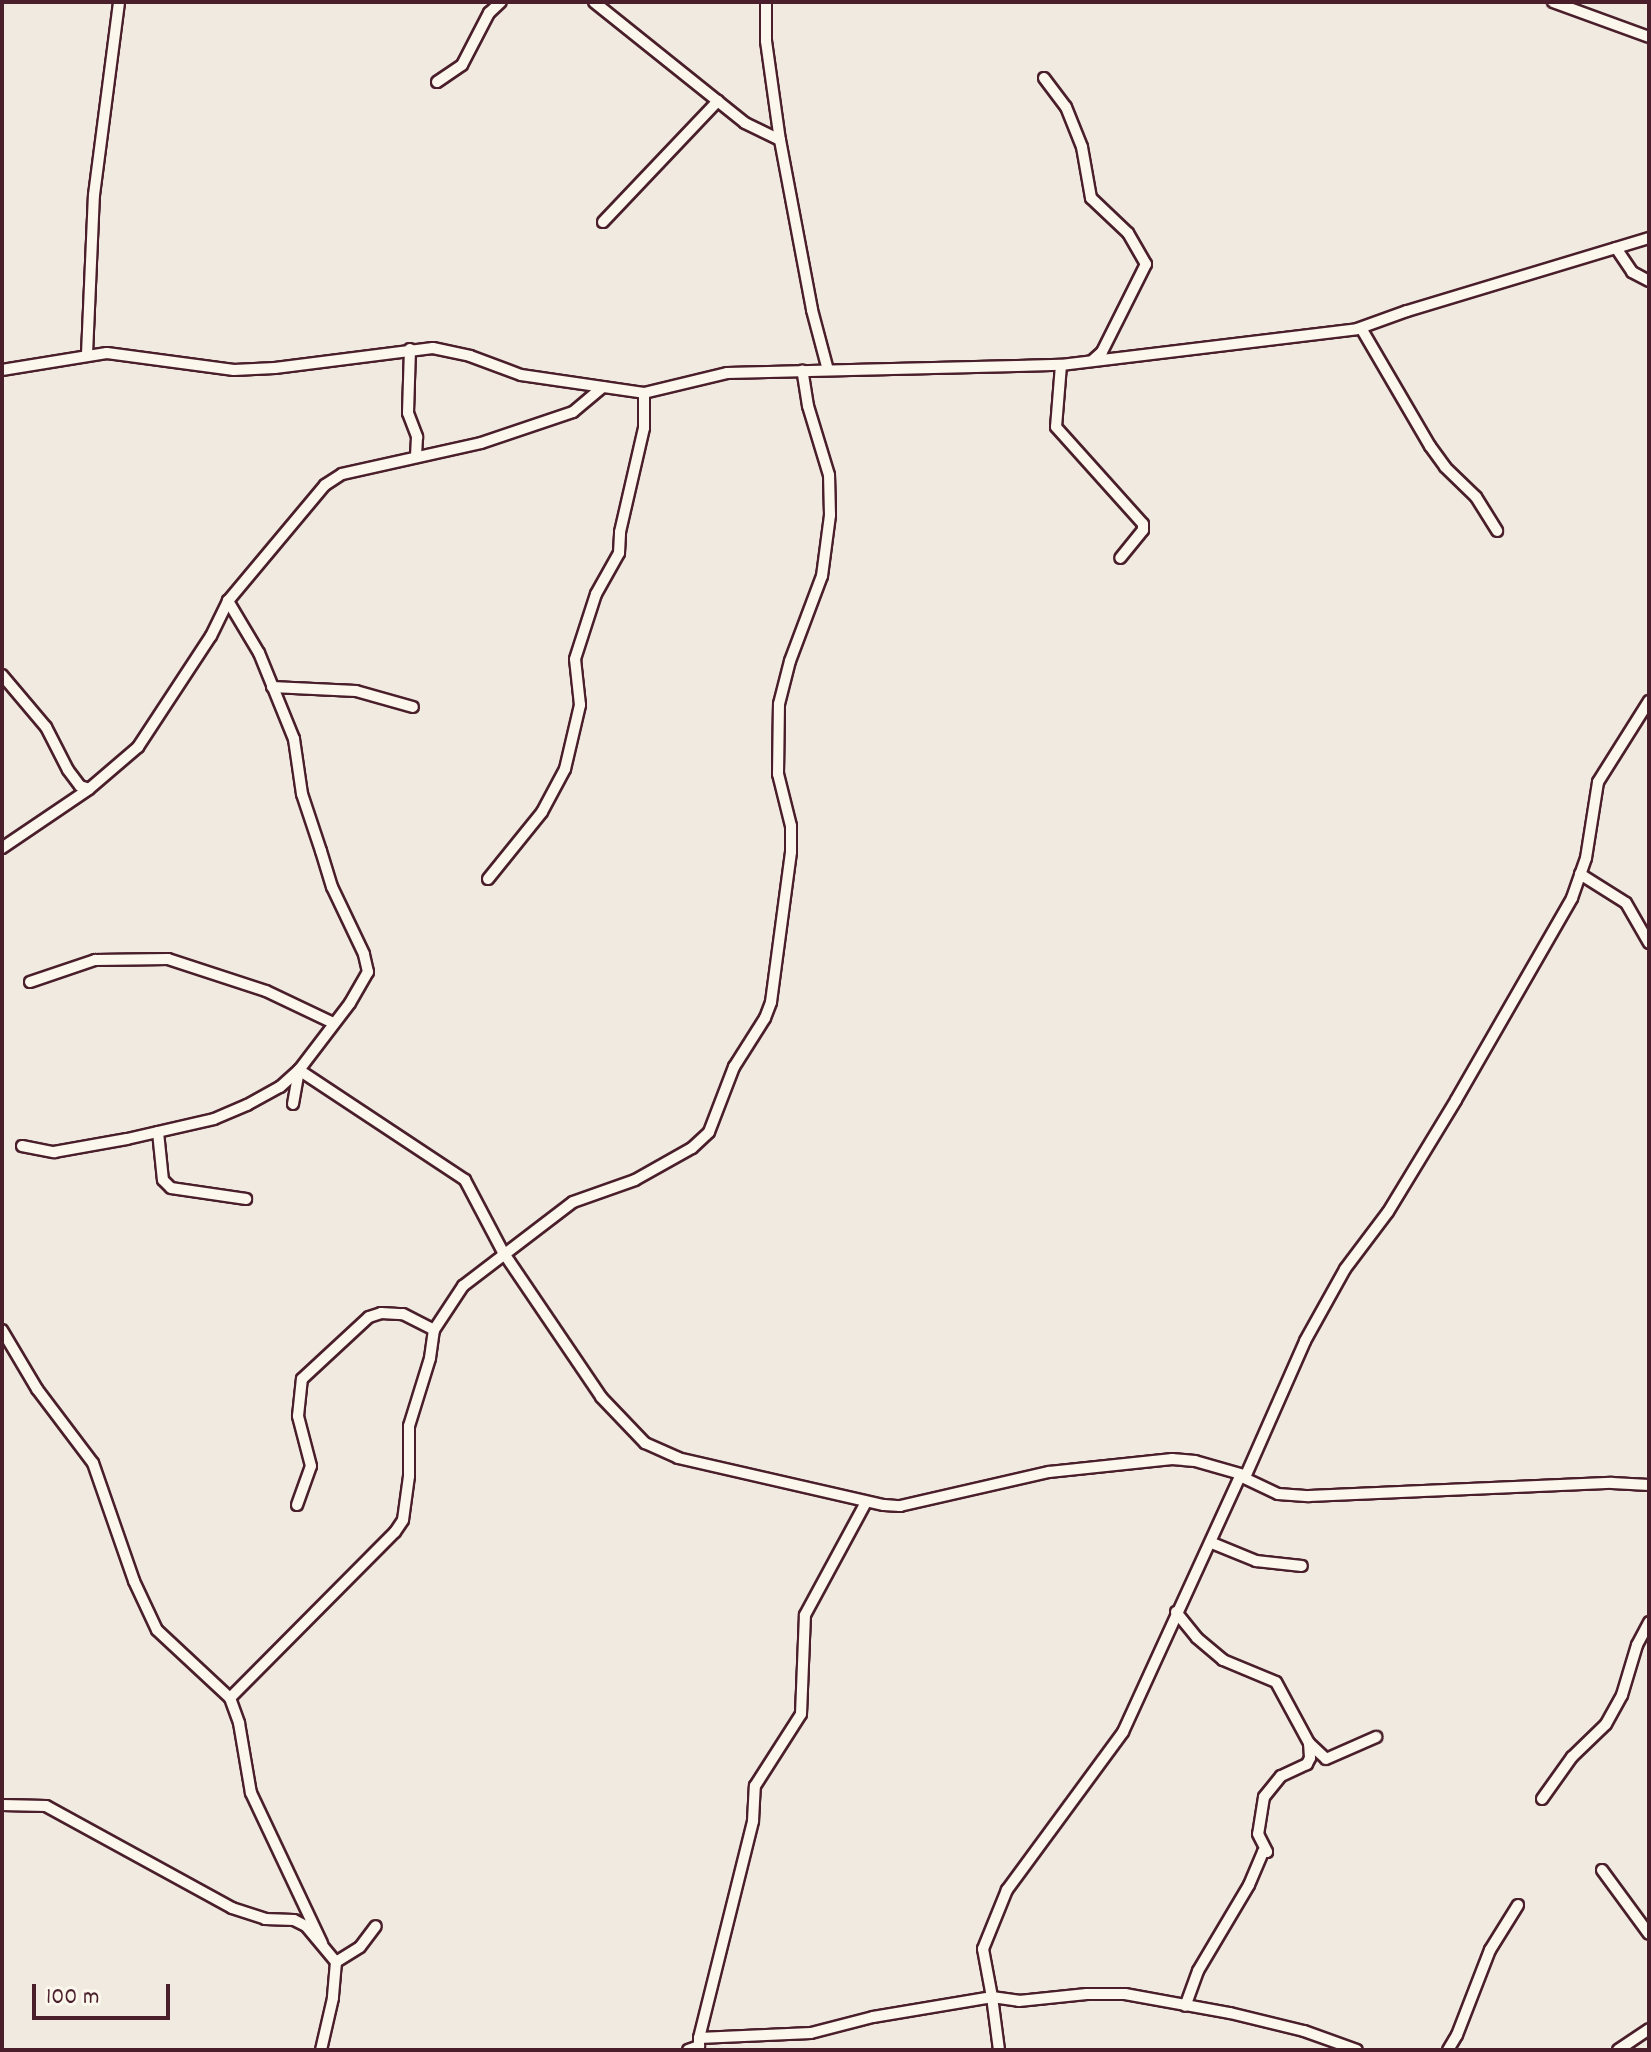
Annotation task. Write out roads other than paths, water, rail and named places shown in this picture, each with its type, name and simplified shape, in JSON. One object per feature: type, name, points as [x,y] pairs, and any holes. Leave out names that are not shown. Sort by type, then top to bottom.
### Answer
[{"type":"street","points":[[87,354],[85,336],[94,195],[119,2]]},
{"type":"street","points":[[437,82],[462,65],[489,13],[501,2]]},
{"type":"street","points":[[594,2],[745,123],[780,140]]},
{"type":"street","points":[[766,2],[766,41],[780,140],[812,310],[828,370]]},
{"type":"street","points":[[1553,2],[1649,37]]},
{"type":"street","points":[[1044,78],[1066,107],[1082,147],[1091,198],[1128,233],[1146,264],[1102,352],[1093,360]]},
{"type":"street","points":[[603,222],[718,101]]},
{"type":"street","points":[[2,370],[87,354],[132,356],[234,370],[275,368],[433,348],[470,356],[521,375],[644,393],[727,373],[1061,365],[1292,339],[1361,328],[1649,238]]},
{"type":"street","points":[[1616,248],[1632,272],[1649,281]]},
{"type":"street","points":[[1361,328],[1430,446],[1445,467],[1476,497],[1497,531]]},
{"type":"street","points":[[410,349],[408,413],[417,437],[416,456]]},
{"type":"street","points":[[1061,365],[1056,427],[1143,524],[1143,530],[1120,558]]},
{"type":"street","points":[[230,1698],[395,1532],[403,1520],[409,1476],[409,1426],[430,1358],[434,1330],[463,1286],[503,1252],[573,1202],[667,1164],[709,1132],[734,1067],[771,1002],[791,852],[791,826],[778,774],[779,704],[790,661],[822,576],[830,515],[829,475],[808,406],[802,370]]},
{"type":"street","points":[[2,848],[89,789],[138,747],[158,721],[228,601],[325,485],[342,474],[481,443],[573,412],[603,387]]},
{"type":"street","points":[[488,879],[542,812],[565,769],[580,705],[575,659],[596,594],[619,553],[620,532],[644,428],[644,393]]},
{"type":"street","points":[[22,1146],[54,1152],[214,1119],[247,1105],[280,1087],[299,1070],[360,990],[368,964],[332,887],[302,794],[294,739],[259,653],[228,601]]},
{"type":"street","points":[[2,675],[46,727],[80,786],[89,789]]},
{"type":"street","points":[[272,687],[356,691],[413,707]]},
{"type":"street","points":[[999,2050],[983,1949],[1007,1890],[1123,1732],[1176,1612],[1212,1543],[1305,1341],[1345,1269],[1388,1212],[1456,1100],[1572,898],[1580,874],[1598,782],[1649,701]]},
{"type":"street","points":[[1580,874],[1626,903],[1649,943]]},
{"type":"street","points":[[30,982],[95,960],[168,959],[266,991],[333,1023]]},
{"type":"street","points":[[299,1070],[465,1180],[503,1252],[601,1397],[645,1443],[704,1466],[865,1504],[900,1506],[1049,1472],[1172,1459],[1195,1461],[1243,1476],[1278,1494],[1309,1496],[1548,1485],[1649,1485]]},
{"type":"street","points":[[293,1104],[299,1070]]},
{"type":"street","points":[[158,1132],[163,1180],[171,1188],[246,1199]]},
{"type":"street","points":[[297,1505],[311,1466],[298,1416],[302,1379],[369,1317],[392,1312],[434,1330]]},
{"type":"street","points":[[2,1330],[37,1389],[93,1463],[134,1581],[157,1630],[230,1698],[239,1723],[251,1793],[322,1943]]},
{"type":"street","points":[[688,2050],[699,2046],[753,1821],[755,1786],[801,1714],[805,1615],[865,1504]]},
{"type":"street","points":[[1212,1543],[1256,1561],[1302,1566]]},
{"type":"street","points":[[1176,1612],[1197,1638],[1223,1660],[1276,1682],[1309,1743],[1326,1759],[1376,1737]]},
{"type":"street","points":[[1542,1799],[1572,1757],[1606,1724],[1622,1695],[1637,1645],[1649,1622]]},
{"type":"street","points":[[1185,2006],[1198,1971],[1249,1885],[1263,1852],[1267,1852],[1258,1834],[1264,1797],[1281,1776],[1307,1764],[1310,1758],[1309,1743]]},
{"type":"street","points":[[2,1805],[46,1806],[232,1908],[265,1919],[294,1920],[306,1926],[336,1962],[333,1998],[321,2050]]},
{"type":"street","points":[[1602,1870],[1649,1934]]},
{"type":"street","points":[[1448,2050],[1457,2035],[1490,1950],[1518,1905]]},
{"type":"street","points":[[336,1962],[360,1947],[376,1926]]},
{"type":"street","points":[[699,2038],[811,2033],[873,2017],[992,1997],[1019,2001],[1125,1994],[1264,2020],[1357,2050]]},
{"type":"street","points":[[1618,2050],[1649,2029]]}]
